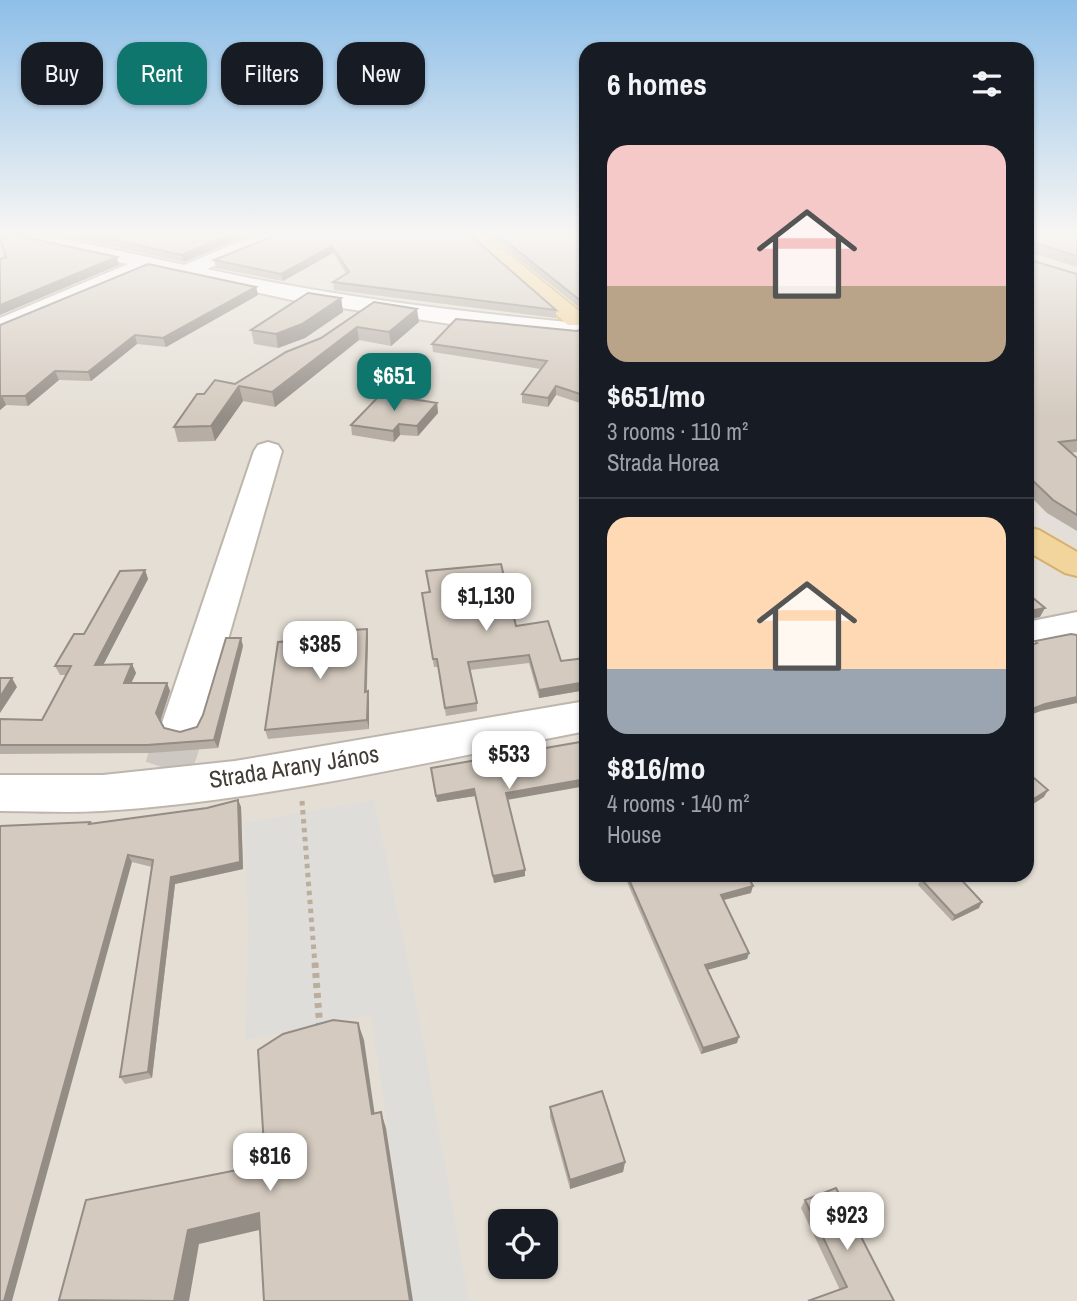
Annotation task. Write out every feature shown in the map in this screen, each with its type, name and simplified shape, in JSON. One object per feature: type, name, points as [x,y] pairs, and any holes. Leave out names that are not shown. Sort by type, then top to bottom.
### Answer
[{"type":"main road","points":[[549,296],[579,321]]},
{"type":"main road","points":[[1034,541],[1077,566]]},
{"type":"street","points":[[0,326],[71,296]]},
{"type":"street","points":[[300,296],[519,325],[579,323]]},
{"type":"street","points":[[336,328],[370,306]]},
{"type":"street","points":[[183,723],[268,451]]},
{"type":"street","points":[[1034,633],[1077,624]]},
{"type":"street","name":"Strada Arany János","points":[[0,793],[114,793],[165,778],[263,774],[579,717]]},
{"type":"path","points":[[301,790],[320,1044]]},
{"type":"shaded area","points":[[0,296],[579,296],[579,882],[1034,882],[1034,296],[1077,296],[1077,1301],[0,1301]]},
{"type":"shaded area","points":[[1077,511],[1077,543],[1034,518],[1034,515]]},
{"type":"shaded area","points":[[374,800],[416,1001],[469,1301],[413,1301],[371,1015],[245,1040],[249,932],[244,823]]},
{"type":"building","points":[[0,296],[23,296],[0,305]]},
{"type":"building","points":[[71,296],[240,296],[163,338],[135,335],[88,372],[55,371],[25,396],[0,398],[0,325]]},
{"type":"building","points":[[304,296],[341,298],[302,324],[276,334],[251,330]]},
{"type":"building","points":[[442,296],[540,296],[556,310]]},
{"type":"building","points":[[1034,296],[1077,296],[1077,440],[1059,442],[1077,458],[1077,515],[1053,500],[1034,482]]},
{"type":"building","points":[[374,302],[417,309],[389,332],[357,327],[272,392],[239,386],[211,426],[174,427],[197,394],[204,394],[215,380],[235,384],[286,352],[321,338]]},
{"type":"building","points":[[456,319],[579,330],[579,394],[556,386],[548,398],[522,394],[547,361],[432,344]]},
{"type":"building","points":[[381,394],[437,403],[417,426],[399,424],[393,431],[351,425]]},
{"type":"building","points":[[501,564],[516,626],[548,621],[561,661],[579,659],[579,683],[539,690],[529,655],[468,662],[477,703],[445,708],[437,659],[433,659],[422,593],[430,592],[426,571]]},
{"type":"building","points":[[145,570],[95,665],[132,664],[124,683],[167,683],[156,713],[164,728],[180,732],[197,727],[203,715],[226,638],[241,638],[214,740],[147,745],[0,745],[0,719],[42,720],[71,666],[55,666],[74,634],[84,634],[120,571]]},
{"type":"building","points":[[1034,599],[1045,608],[1034,610]]},
{"type":"building","points":[[367,629],[367,720],[265,730],[278,642],[321,639],[321,632]]},
{"type":"building","points":[[1077,635],[1077,697],[1034,708],[1035,641]]},
{"type":"building","points":[[0,678],[12,678],[0,697]]},
{"type":"building","points":[[579,742],[579,780],[506,793],[525,870],[493,876],[474,789],[436,796],[431,768]]},
{"type":"building","points":[[1034,778],[1048,790],[1034,799]]},
{"type":"building","points":[[238,800],[240,862],[171,877],[148,1072],[120,1077],[153,860],[128,855],[4,1301],[0,1301],[0,826],[90,822],[89,824],[207,808]]},
{"type":"building","points":[[630,882],[751,882],[753,886],[721,895],[749,953],[705,965],[739,1037],[703,1048]]},
{"type":"building","points":[[924,882],[963,882],[982,902],[955,916]]},
{"type":"building","points":[[333,1020],[358,1023],[372,1114],[381,1112],[410,1301],[264,1301],[259,1213],[188,1230],[174,1301],[59,1300],[86,1200],[257,1166],[256,1148],[264,1146],[258,1050],[283,1034]]},
{"type":"building","points":[[602,1091],[625,1162],[570,1180],[550,1107]]},
{"type":"building","points":[[836,1188],[894,1301],[808,1301],[847,1287],[805,1200]]},
{"type":"tunnel","points":[[168,769],[183,723]]}]
